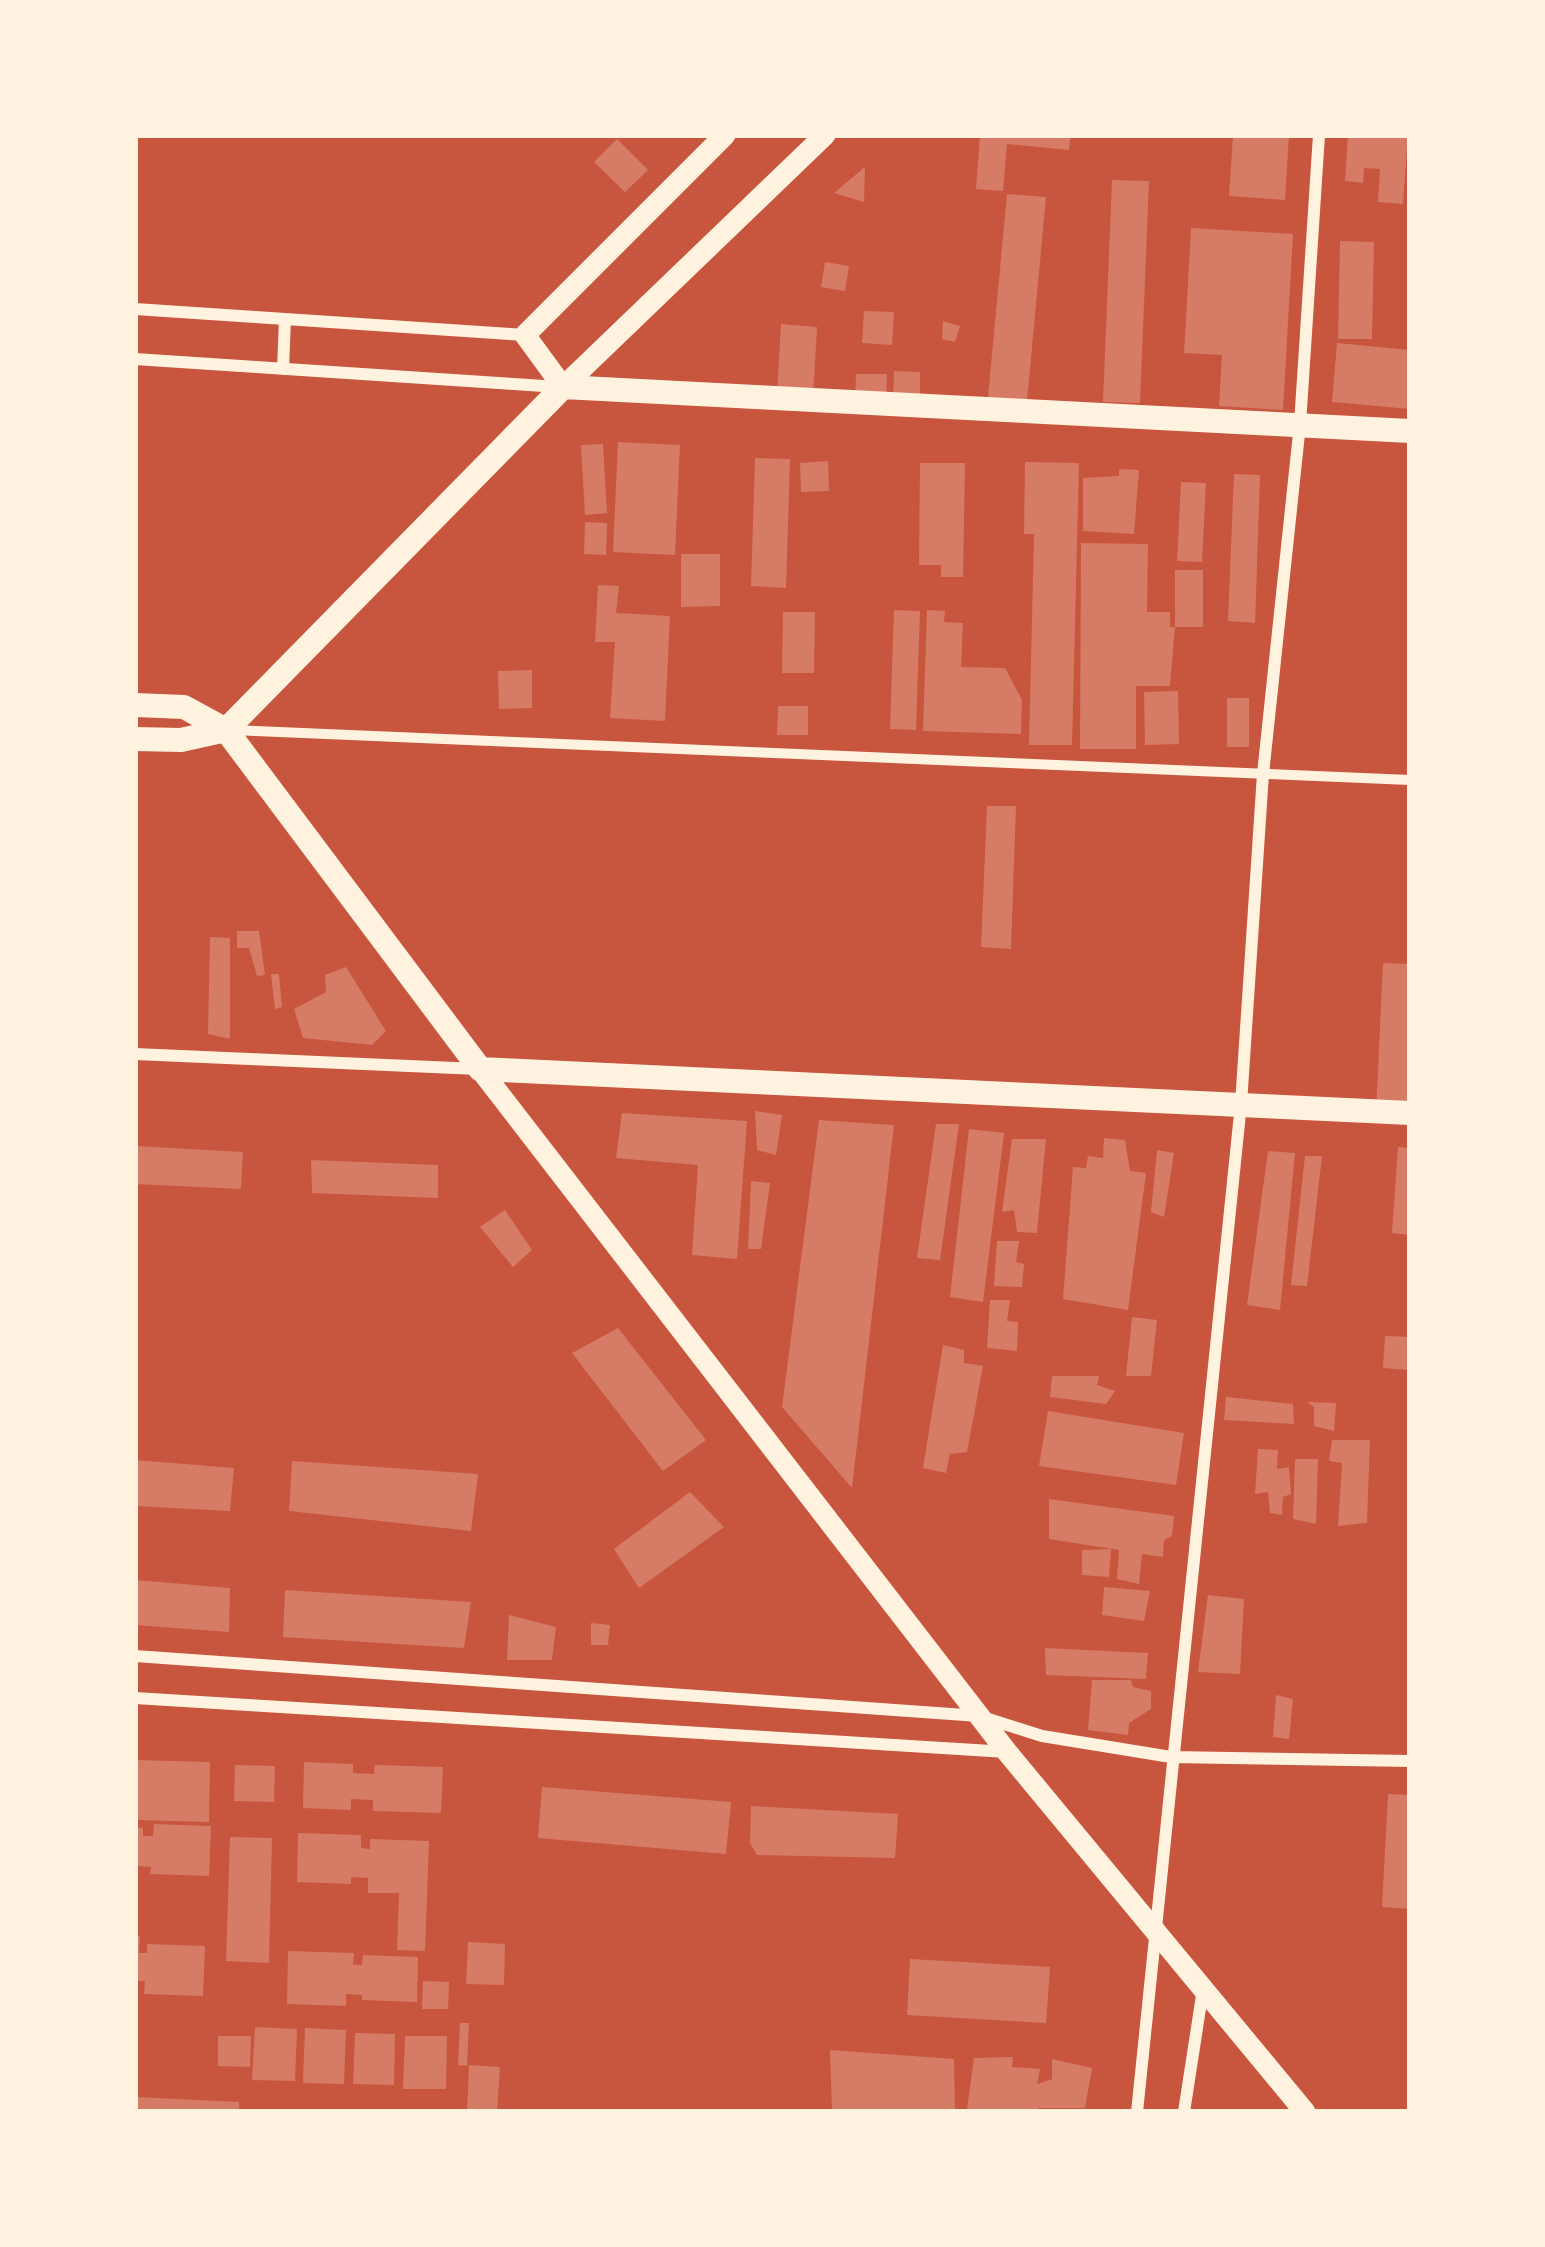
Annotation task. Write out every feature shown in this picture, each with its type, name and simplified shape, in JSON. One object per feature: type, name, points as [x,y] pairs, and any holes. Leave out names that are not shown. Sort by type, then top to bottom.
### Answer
[{"type":"main road","points":[[135,739],[181,740],[226,730],[563,388],[1410,431]]},
{"type":"main road","points":[[135,705],[184,707],[226,730],[480,1069],[1410,1113]]},
{"type":"street","points":[[135,309],[525,335],[725,135]]},
{"type":"street","points":[[135,359],[563,388],[825,135]]},
{"type":"street","points":[[1137,2112],[1241,1104],[1263,774],[1300,424],[1319,135]]},
{"type":"street","points":[[283,369],[285,319]]},
{"type":"street","points":[[525,335],[563,388]]},
{"type":"street","points":[[226,730],[1410,781]]},
{"type":"street","points":[[135,1054],[480,1069],[1007,1752],[1305,2112]]},
{"type":"street","points":[[135,1656],[980,1716],[1042,1736],[1172,1757],[1410,1761]]},
{"type":"street","points":[[135,1697],[1007,1752]]},
{"type":"street","points":[[1184,2112],[1203,1986]]},
{"type":"building","points":[[980,135],[1071,135],[1069,150],[1007,144],[1003,191],[976,189]]},
{"type":"building","points":[[1233,135],[1289,135],[1285,200],[1229,196]]},
{"type":"building","points":[[1348,135],[1408,135],[1403,204],[1378,202],[1380,169],[1364,168],[1363,183],[1345,181]]},
{"type":"building","points":[[617,139],[648,170],[625,192],[594,162]]},
{"type":"building","points":[[865,167],[864,202],[834,193]]},
{"type":"building","points":[[1112,180],[1149,181],[1140,403],[1103,402]]},
{"type":"building","points":[[1007,194],[1046,197],[1027,401],[988,397]]},
{"type":"building","points":[[1191,228],[1293,234],[1283,410],[1219,406],[1222,355],[1184,353]]},
{"type":"building","points":[[1340,241],[1374,242],[1372,339],[1338,339]]},
{"type":"building","points":[[825,262],[849,266],[845,291],[821,287]]},
{"type":"building","points":[[864,311],[894,312],[892,345],[862,343]]},
{"type":"building","points":[[943,321],[960,326],[955,342],[942,339]]},
{"type":"building","points":[[781,324],[817,327],[813,397],[777,395]]},
{"type":"building","points":[[1337,343],[1410,350],[1410,409],[1332,402]]},
{"type":"building","points":[[894,371],[920,372],[920,402],[893,401]]},
{"type":"building","points":[[856,374],[887,374],[886,402],[855,401]]},
{"type":"building","points":[[618,442],[680,445],[675,555],[613,552]]},
{"type":"building","points":[[603,444],[607,513],[585,515],[581,445]]},
{"type":"building","points":[[755,458],[790,459],[786,588],[751,586]]},
{"type":"building","points":[[828,461],[829,491],[801,492],[800,463]]},
{"type":"building","points":[[1025,462],[1079,463],[1072,745],[1029,745],[1034,534],[1024,534]]},
{"type":"building","points":[[920,463],[965,463],[963,577],[941,577],[941,565],[919,565]]},
{"type":"building","points":[[1119,469],[1139,470],[1134,534],[1083,531],[1083,478],[1119,476]]},
{"type":"building","points":[[1234,474],[1260,475],[1255,623],[1228,621]]},
{"type":"building","points":[[1181,482],[1206,483],[1202,562],[1177,561]]},
{"type":"building","points":[[585,522],[607,523],[606,555],[584,554]]},
{"type":"building","points":[[1081,543],[1148,544],[1147,612],[1170,612],[1170,627],[1175,627],[1170,686],[1136,686],[1136,749],[1080,749]]},
{"type":"building","points":[[681,554],[720,554],[720,606],[681,607]]},
{"type":"building","points":[[1175,570],[1203,570],[1203,627],[1175,627]]},
{"type":"building","points":[[598,585],[619,586],[616,613],[670,616],[665,721],[610,718],[615,642],[595,642]]},
{"type":"building","points":[[894,610],[920,611],[916,730],[890,729]]},
{"type":"building","points":[[927,610],[945,611],[944,622],[963,623],[961,667],[1005,668],[1022,700],[1021,734],[923,731]]},
{"type":"building","points":[[783,612],[815,612],[814,673],[782,673]]},
{"type":"building","points":[[532,670],[532,708],[499,709],[498,671]]},
{"type":"building","points":[[1178,691],[1179,744],[1145,745],[1144,692]]},
{"type":"building","points":[[1227,698],[1249,698],[1249,747],[1227,747]]},
{"type":"building","points":[[778,706],[808,706],[808,735],[777,735]]},
{"type":"building","points":[[987,806],[1016,806],[1011,949],[981,947]]},
{"type":"building","points":[[237,931],[259,931],[265,975],[257,976],[249,948],[237,948]]},
{"type":"building","points":[[210,937],[230,938],[230,1039],[208,1034]]},
{"type":"building","points":[[1383,963],[1410,964],[1410,1113],[1376,1112]]},
{"type":"building","points":[[346,967],[386,1031],[372,1045],[303,1038],[294,1009],[326,992],[325,975]]},
{"type":"building","points":[[271,974],[279,974],[282,1007],[275,1009]]},
{"type":"building","points":[[755,1111],[782,1115],[776,1155],[757,1150]]},
{"type":"building","points":[[622,1113],[747,1121],[737,1259],[692,1255],[698,1165],[616,1158]]},
{"type":"building","points":[[819,1120],[894,1125],[852,1488],[782,1407]]},
{"type":"building","points":[[936,1124],[959,1124],[940,1260],[917,1258]]},
{"type":"building","points":[[969,1129],[1004,1133],[983,1302],[950,1297]]},
{"type":"building","points":[[1104,1138],[1125,1140],[1130,1171],[1146,1173],[1128,1310],[1063,1299],[1073,1167],[1086,1168],[1088,1156],[1103,1158]]},
{"type":"building","points":[[1012,1139],[1046,1139],[1037,1233],[1017,1232],[1014,1210],[1002,1212]]},
{"type":"building","points":[[135,1146],[243,1152],[241,1189],[135,1184]]},
{"type":"building","points":[[1398,1147],[1410,1148],[1410,1235],[1392,1233]]},
{"type":"building","points":[[1157,1150],[1174,1153],[1164,1217],[1151,1212]]},
{"type":"building","points":[[1268,1151],[1295,1153],[1280,1310],[1247,1305]]},
{"type":"building","points":[[1305,1156],[1322,1156],[1307,1286],[1291,1285]]},
{"type":"building","points":[[311,1160],[438,1165],[438,1198],[312,1193]]},
{"type":"building","points":[[751,1181],[770,1183],[761,1249],[748,1249]]},
{"type":"building","points":[[505,1210],[532,1250],[513,1267],[480,1227]]},
{"type":"building","points":[[997,1241],[1019,1241],[1016,1262],[1024,1264],[1022,1287],[994,1286]]},
{"type":"building","points":[[990,1300],[1010,1300],[1007,1321],[1018,1322],[1017,1351],[987,1348]]},
{"type":"building","points":[[1132,1317],[1157,1320],[1151,1376],[1126,1376]]},
{"type":"building","points":[[618,1328],[706,1440],[663,1471],[572,1353]]},
{"type":"building","points":[[1385,1336],[1410,1337],[1410,1370],[1383,1368]]},
{"type":"building","points":[[943,1345],[964,1350],[964,1363],[983,1366],[967,1452],[950,1454],[946,1473],[923,1468]]},
{"type":"building","points":[[1052,1376],[1099,1376],[1097,1385],[1115,1391],[1106,1404],[1050,1397]]},
{"type":"building","points":[[1226,1397],[1293,1404],[1294,1424],[1224,1420]]},
{"type":"building","points":[[1307,1402],[1336,1403],[1334,1431],[1314,1426],[1314,1407]]},
{"type":"building","points":[[1048,1411],[1184,1433],[1176,1485],[1039,1466]]},
{"type":"building","points":[[1332,1440],[1370,1440],[1367,1523],[1338,1526],[1342,1463],[1329,1461]]},
{"type":"building","points":[[1258,1449],[1278,1450],[1277,1469],[1289,1467],[1291,1494],[1283,1497],[1282,1515],[1270,1513],[1268,1492],[1255,1494]]},
{"type":"building","points":[[1295,1459],[1318,1459],[1316,1524],[1293,1519]]},
{"type":"building","points":[[135,1460],[234,1468],[230,1511],[135,1506]]},
{"type":"building","points":[[292,1461],[478,1474],[471,1531],[289,1511]]},
{"type":"building","points":[[690,1492],[724,1527],[639,1588],[614,1549]]},
{"type":"building","points":[[1049,1499],[1174,1516],[1172,1536],[1164,1540],[1163,1557],[1142,1554],[1139,1584],[1117,1579],[1119,1550],[1049,1539]]},
{"type":"building","points":[[1111,1549],[1109,1577],[1082,1575],[1082,1550]]},
{"type":"building","points":[[135,1580],[230,1588],[229,1632],[135,1625]]},
{"type":"building","points":[[1104,1587],[1150,1591],[1144,1621],[1102,1615]]},
{"type":"building","points":[[285,1590],[471,1602],[464,1648],[283,1637]]},
{"type":"building","points":[[1208,1595],[1244,1599],[1240,1674],[1198,1672]]},
{"type":"building","points":[[509,1615],[556,1627],[552,1660],[507,1660]]},
{"type":"building","points":[[591,1623],[610,1625],[608,1645],[591,1645]]},
{"type":"building","points":[[1045,1648],[1148,1653],[1146,1679],[1046,1675]]},
{"type":"building","points":[[1092,1680],[1131,1680],[1133,1687],[1151,1691],[1151,1709],[1129,1723],[1128,1735],[1088,1730]]},
{"type":"building","points":[[1276,1695],[1293,1699],[1289,1739],[1273,1737]]},
{"type":"building","points":[[135,1760],[210,1762],[209,1822],[135,1820]]},
{"type":"building","points":[[304,1762],[353,1764],[353,1773],[374,1774],[375,1765],[443,1767],[441,1813],[373,1811],[373,1800],[351,1799],[351,1810],[303,1808]]},
{"type":"building","points":[[235,1765],[275,1766],[274,1802],[234,1801]]},
{"type":"building","points":[[542,1787],[731,1802],[726,1854],[538,1838]]},
{"type":"building","points":[[1388,1794],[1410,1795],[1410,1909],[1382,1907]]},
{"type":"building","points":[[751,1806],[898,1814],[895,1858],[757,1855],[750,1843]]},
{"type":"building","points":[[154,1824],[211,1826],[209,1876],[150,1874],[151,1867],[135,1866],[135,1827],[143,1828],[143,1836],[153,1836]]},
{"type":"building","points":[[298,1833],[361,1835],[361,1848],[370,1849],[370,1839],[429,1841],[425,1951],[397,1950],[399,1893],[368,1893],[368,1878],[351,1877],[351,1884],[297,1882]]},
{"type":"building","points":[[230,1837],[272,1838],[269,1963],[226,1961]]},
{"type":"building","points":[[135,1935],[140,1936],[139,1953],[147,1953],[147,1944],[205,1946],[203,1996],[144,1994],[145,1981],[135,1981]]},
{"type":"building","points":[[468,1942],[505,1944],[504,1985],[466,1984]]},
{"type":"building","points":[[288,1951],[354,1953],[353,1965],[362,1965],[363,1955],[418,1957],[417,2002],[362,2000],[362,1995],[346,1994],[346,2006],[287,2004]]},
{"type":"building","points":[[910,1959],[1050,1967],[1046,2023],[907,2015]]},
{"type":"building","points":[[423,1981],[449,1982],[448,2009],[422,2009]]},
{"type":"building","points":[[460,2023],[469,2023],[467,2066],[458,2065]]},
{"type":"building","points":[[255,2027],[297,2029],[295,2081],[252,2080]]},
{"type":"building","points":[[305,2028],[346,2030],[344,2084],[303,2083]]},
{"type":"building","points":[[355,2033],[395,2034],[394,2085],[353,2084]]},
{"type":"building","points":[[218,2036],[251,2036],[250,2067],[218,2066]]},
{"type":"building","points":[[405,2036],[447,2036],[446,2089],[403,2089]]},
{"type":"building","points":[[830,2050],[954,2059],[955,2112],[832,2112]]},
{"type":"building","points":[[1013,2057],[1012,2067],[1040,2069],[1037,2084],[1052,2079],[1052,2059],[1092,2068],[1085,2108],[1038,2108],[1038,2112],[967,2109],[974,2058]]},
{"type":"building","points":[[469,2065],[500,2067],[497,2112],[467,2112]]},
{"type":"building","points":[[135,2097],[239,2102],[239,2112],[135,2112]]}]
